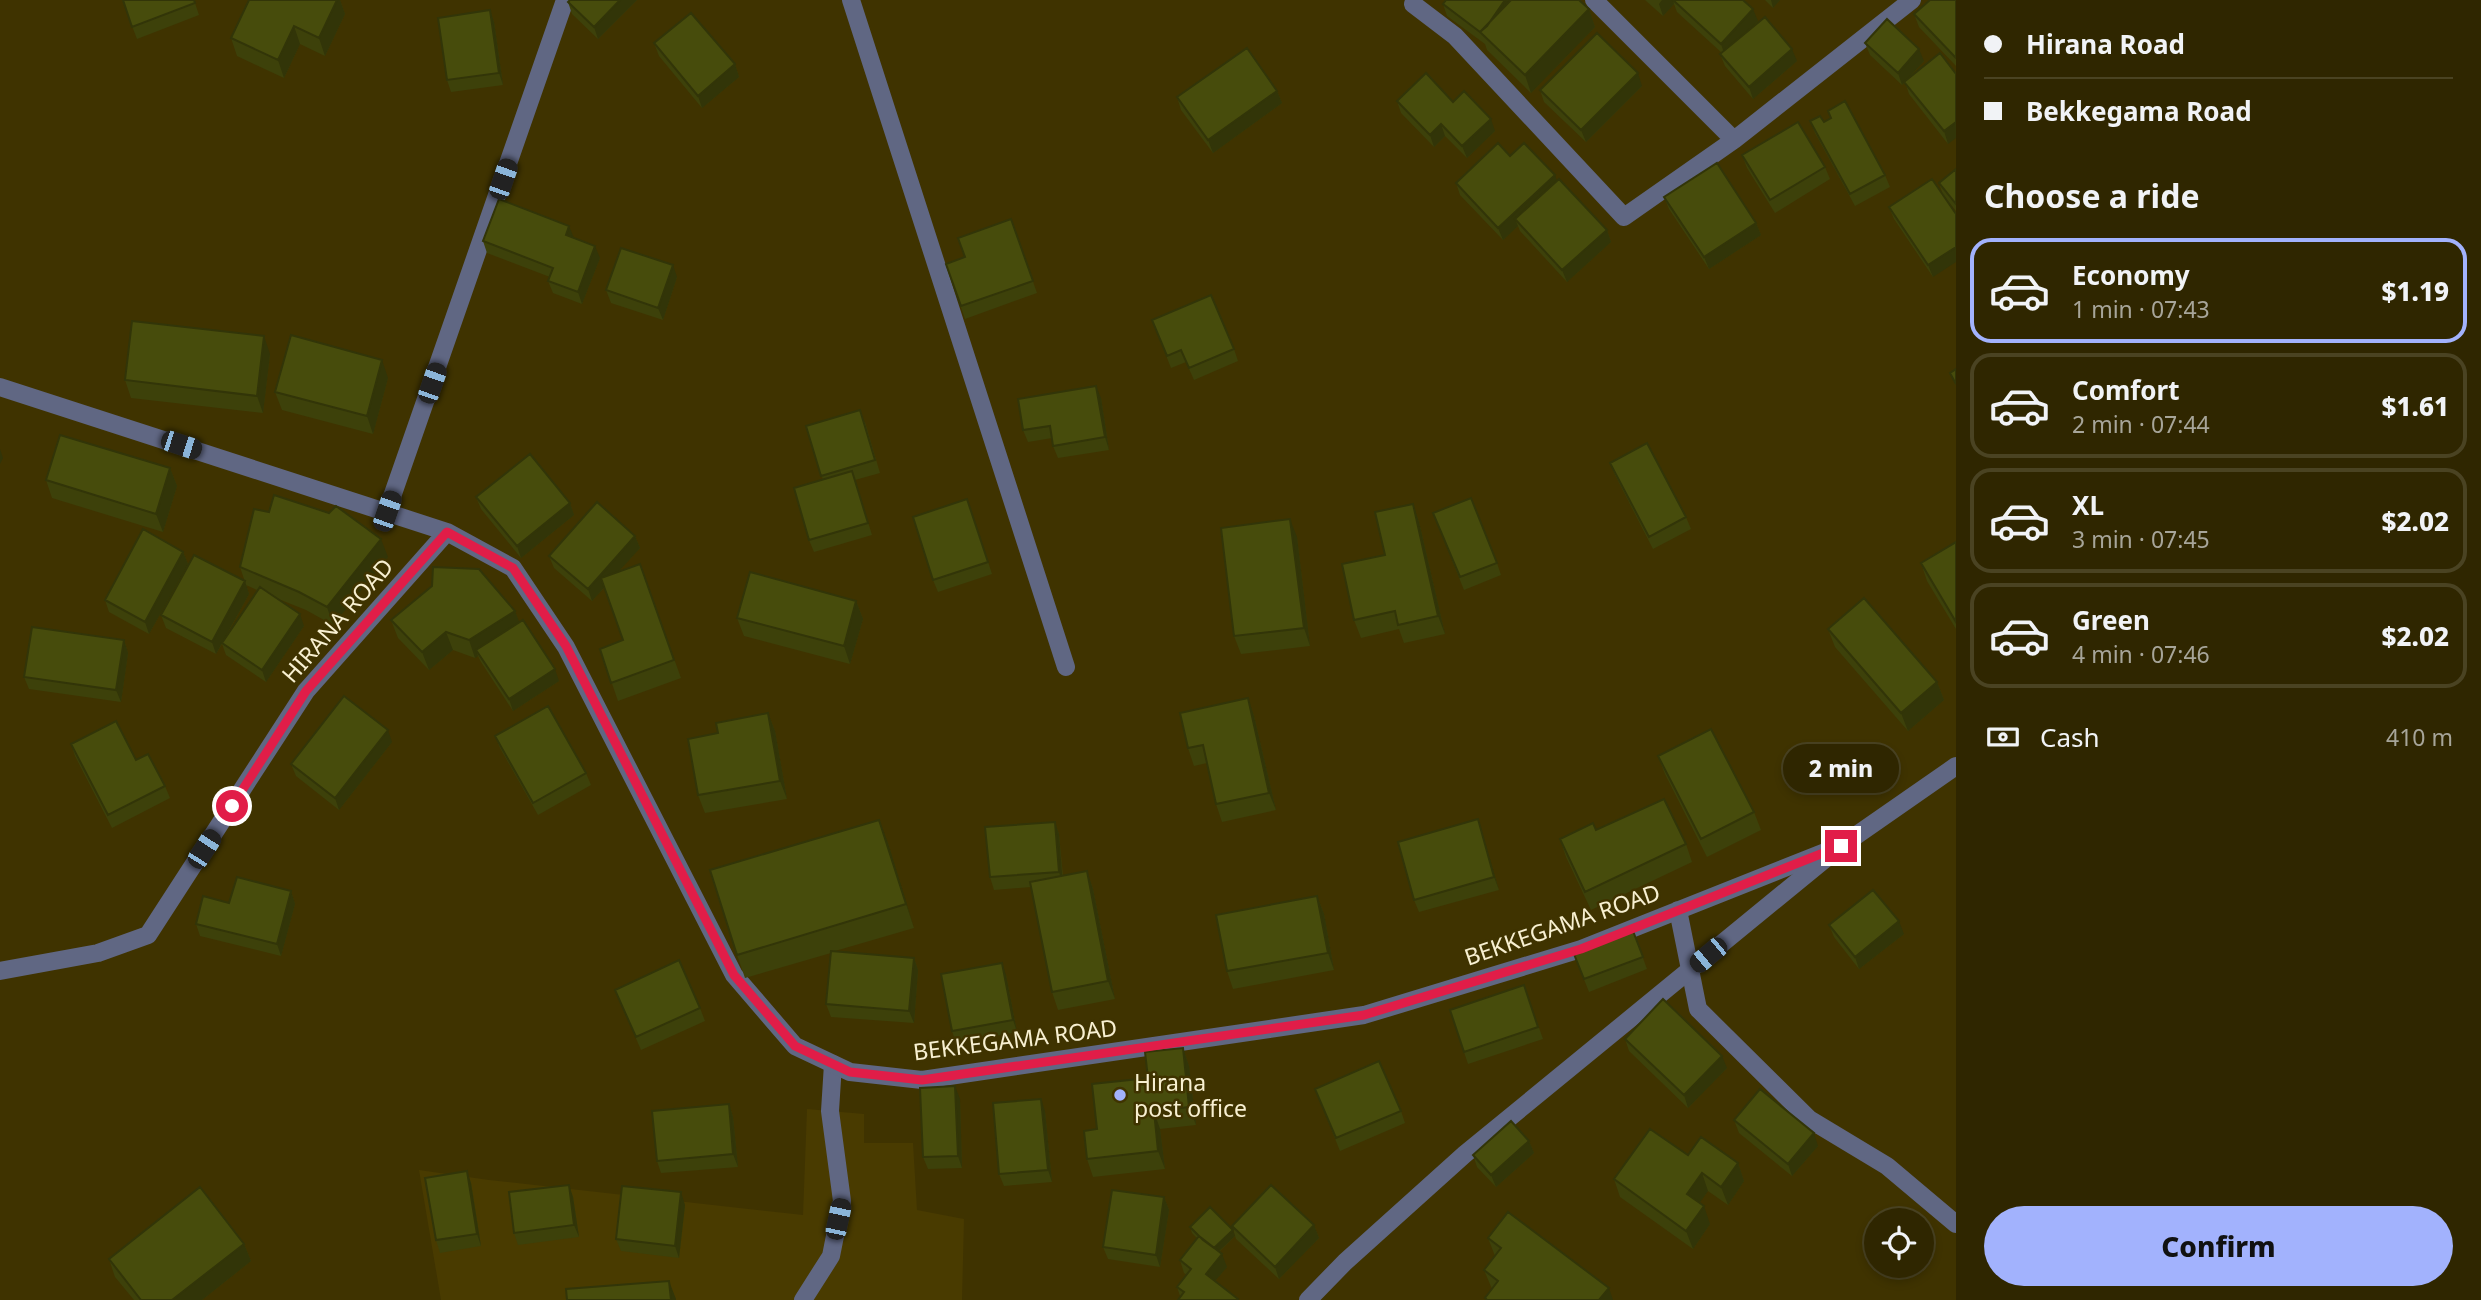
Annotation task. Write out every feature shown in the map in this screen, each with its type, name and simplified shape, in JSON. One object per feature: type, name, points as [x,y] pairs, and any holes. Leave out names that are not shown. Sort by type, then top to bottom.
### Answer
[{"type":"street","points":[[387,511],[565,0]]},
{"type":"street","points":[[851,0],[1066,667]]},
{"type":"street","points":[[1594,0],[1734,140]]},
{"type":"street","points":[[1413,4],[1455,36],[1624,217],[1734,140],[1912,0]]},
{"type":"street","name":"BEKKEGAMA ROAD","points":[[0,387],[447,532],[513,568],[566,646],[734,975],[795,1046],[850,1072],[922,1080],[1364,1015],[1581,949],[1841,846],[1956,766]]},
{"type":"street","name":"HIRANA ROAD","points":[[0,971],[99,953],[148,935],[306,691],[447,532]]},
{"type":"street","points":[[1308,1300],[1345,1262],[1465,1154],[1841,846]]},
{"type":"street","points":[[1678,910],[1698,1009],[1809,1119],[1887,1166],[1956,1224]]},
{"type":"street","points":[[803,1300],[831,1256],[842,1201],[830,1111],[832,1063]]},
{"type":"shaded area","points":[[807,1109],[864,1114],[864,1143],[913,1143],[917,1210],[964,1219],[962,1300],[441,1300],[419,1170],[803,1215]]},
{"type":"building","points":[[123,0],[194,0],[195,3],[132,27]]},
{"type":"building","points":[[249,0],[337,0],[319,38],[294,26],[278,60],[231,38]]},
{"type":"building","points":[[620,0],[594,27],[568,2]]},
{"type":"building","points":[[1446,0],[1505,0],[1480,32],[1443,4]]},
{"type":"building","points":[[1511,0],[1579,0],[1589,9],[1525,75],[1480,32]]},
{"type":"building","points":[[1673,0],[1743,0],[1753,9],[1721,44]]},
{"type":"building","points":[[1930,0],[1956,0],[1956,58],[1914,14]]},
{"type":"building","points":[[490,10],[499,73],[447,80],[438,18]]},
{"type":"building","points":[[691,13],[735,64],[698,96],[654,43]]},
{"type":"building","points":[[1765,17],[1792,49],[1749,87],[1720,54]]},
{"type":"building","points":[[1887,19],[1919,49],[1898,73],[1865,43]]},
{"type":"building","points":[[1597,33],[1638,73],[1581,130],[1540,90]]},
{"type":"building","points":[[1247,48],[1277,91],[1208,140],[1177,97]]},
{"type":"building","points":[[1940,53],[1956,74],[1956,122],[1944,131],[1904,82]]},
{"type":"building","points":[[1426,73],[1453,102],[1464,91],[1491,119],[1462,146],[1441,124],[1430,135],[1397,101]]},
{"type":"building","points":[[1845,101],[1885,175],[1850,194],[1810,121],[1820,116],[1824,122],[1831,118],[1828,111]]},
{"type":"building","points":[[1798,122],[1825,167],[1770,200],[1742,155]]},
{"type":"building","points":[[1498,143],[1510,156],[1524,143],[1555,175],[1498,228],[1456,183]]},
{"type":"building","points":[[1717,163],[1756,223],[1704,257],[1664,197]]},
{"type":"building","points":[[1956,169],[1956,204],[1939,183]]},
{"type":"building","points":[[1559,179],[1607,230],[1562,270],[1515,219]]},
{"type":"building","points":[[1932,179],[1956,214],[1956,247],[1928,265],[1889,207]]},
{"type":"building","points":[[499,199],[569,226],[566,235],[595,246],[578,292],[548,281],[553,268],[483,241]]},
{"type":"building","points":[[1011,219],[1033,281],[961,306],[946,264],[965,257],[958,238]]},
{"type":"building","points":[[621,248],[673,265],[658,308],[606,290]]},
{"type":"building","points":[[1211,295],[1234,349],[1189,368],[1181,350],[1167,356],[1152,320]]},
{"type":"building","points":[[132,321],[264,336],[257,396],[125,380]]},
{"type":"building","points":[[291,335],[382,360],[367,416],[275,392]]},
{"type":"building","points":[[1956,369],[1956,384],[1950,373]]},
{"type":"building","points":[[1096,386],[1105,437],[1053,446],[1050,426],[1023,430],[1018,399]]},
{"type":"building","points":[[860,410],[875,460],[821,476],[806,426]]},
{"type":"building","points":[[60,435],[170,468],[156,514],[46,480]]},
{"type":"building","points":[[1647,443],[1686,517],[1649,537],[1610,463]]},
{"type":"building","points":[[530,454],[570,503],[517,546],[476,497]]},
{"type":"building","points":[[852,471],[868,523],[809,540],[794,488]]},
{"type":"building","points":[[274,495],[329,513],[336,506],[381,539],[327,607],[240,567],[254,509],[269,512]]},
{"type":"building","points":[[1471,498],[1497,563],[1460,577],[1433,513]]},
{"type":"building","points":[[967,499],[988,562],[933,580],[913,517]]},
{"type":"building","points":[[597,502],[635,536],[588,589],[549,556]]},
{"type":"building","points":[[1413,504],[1438,616],[1398,625],[1395,611],[1354,620],[1342,564],[1385,555],[1375,512]]},
{"type":"building","points":[[1290,519],[1304,628],[1234,636],[1221,528]]},
{"type":"building","points":[[143,529],[183,552],[145,622],[105,600]]},
{"type":"building","points":[[1956,542],[1956,622],[1921,563]]},
{"type":"building","points":[[194,555],[245,581],[212,642],[161,615]]},
{"type":"building","points":[[640,564],[674,660],[611,683],[600,649],[623,640],[601,578]]},
{"type":"building","points":[[433,567],[479,569],[515,611],[469,640],[446,632],[422,652],[391,620],[432,586]]},
{"type":"building","points":[[750,572],[856,601],[844,646],[737,618]]},
{"type":"building","points":[[260,587],[300,614],[262,670],[222,643]]},
{"type":"building","points":[[1864,598],[1937,682],[1901,713],[1828,629]]},
{"type":"building","points":[[523,620],[555,669],[509,699],[476,650]]},
{"type":"building","points":[[32,627],[124,640],[116,690],[24,677]]},
{"type":"building","points":[[344,696],[388,730],[335,798],[291,764]]},
{"type":"building","points":[[1248,698],[1269,793],[1216,804],[1203,745],[1188,748],[1180,713]]},
{"type":"building","points":[[548,706],[586,773],[533,803],[495,736]]},
{"type":"building","points":[[768,713],[780,781],[698,795],[688,739],[718,733],[716,723]]},
{"type":"building","points":[[116,721],[136,760],[148,754],[165,786],[108,815],[71,744]]},
{"type":"building","points":[[1711,729],[1754,812],[1701,839],[1658,756]]},
{"type":"building","points":[[1664,799],[1686,844],[1585,892],[1560,839],[1593,823],[1596,830]]},
{"type":"building","points":[[1478,819],[1494,877],[1414,900],[1398,842]]},
{"type":"building","points":[[879,820],[906,904],[737,955],[710,870]]},
{"type":"building","points":[[1055,822],[1059,872],[990,877],[985,827]]},
{"type":"building","points":[[1087,871],[1108,981],[1052,992],[1030,882]]},
{"type":"building","points":[[237,877],[291,891],[277,944],[196,924],[203,896],[229,903]]},
{"type":"building","points":[[1873,890],[1899,921],[1855,957],[1829,925]]},
{"type":"building","points":[[1317,896],[1328,953],[1227,971],[1216,915]]},
{"type":"building","points":[[1633,931],[1643,957],[1584,979],[1574,954]]},
{"type":"building","points":[[831,951],[914,958],[909,1011],[826,1004]]},
{"type":"building","points":[[679,960],[700,1008],[636,1037],[615,990]]},
{"type":"building","points":[[1002,963],[1013,1020],[952,1031],[941,974]]},
{"type":"building","points":[[1524,985],[1538,1027],[1464,1052],[1450,1010]]},
{"type":"building","points":[[1663,999],[1722,1056],[1684,1095],[1625,1039]]},
{"type":"building","points":[[1183,1048],[1189,1107],[1154,1111],[1158,1151],[1087,1159],[1084,1131],[1097,1129],[1092,1084],[1148,1078],[1145,1052]]},
{"type":"building","points":[[1379,1061],[1401,1111],[1336,1138],[1315,1089]]},
{"type":"building","points":[[955,1086],[958,1156],[923,1157],[920,1088]]},
{"type":"building","points":[[1760,1089],[1814,1133],[1788,1164],[1734,1120]]},
{"type":"building","points":[[1041,1099],[1048,1170],[999,1174],[993,1103]]},
{"type":"building","points":[[729,1104],[733,1154],[657,1161],[652,1111]]},
{"type":"building","points":[[1511,1121],[1529,1141],[1491,1175],[1473,1155]]},
{"type":"building","points":[[1650,1129],[1688,1155],[1701,1137],[1738,1163],[1721,1187],[1702,1173],[1687,1194],[1704,1206],[1686,1231],[1614,1179]]},
{"type":"building","points":[[467,1171],[477,1234],[436,1240],[425,1178]]},
{"type":"building","points":[[569,1185],[574,1225],[514,1233],[509,1192]]},
{"type":"building","points":[[1271,1185],[1314,1225],[1275,1267],[1232,1226]]},
{"type":"building","points":[[622,1186],[681,1192],[675,1246],[616,1239]]},
{"type":"building","points":[[200,1187],[244,1244],[172,1300],[141,1300],[109,1259]]},
{"type":"building","points":[[1112,1190],[1164,1197],[1156,1255],[1103,1247]]},
{"type":"building","points":[[1210,1207],[1233,1230],[1214,1248],[1190,1227]]},
{"type":"building","points":[[1508,1212],[1609,1288],[1599,1300],[1487,1300],[1485,1298],[1498,1281],[1484,1270],[1501,1248],[1488,1238]]},
{"type":"building","points":[[1199,1236],[1222,1254],[1206,1274],[1237,1300],[1178,1300],[1184,1292],[1177,1287],[1191,1269],[1180,1260]]},
{"type":"building","points":[[669,1281],[671,1300],[567,1300],[566,1289]]},
{"type":"place","name":"Hirana post office","points":[[1120,1095]]},
{"type":"route","points":[[232,806],[306,691],[447,532],[513,568],[566,646],[734,975],[795,1046],[850,1072],[922,1080],[1364,1015],[1581,949],[1841,846]]}]
